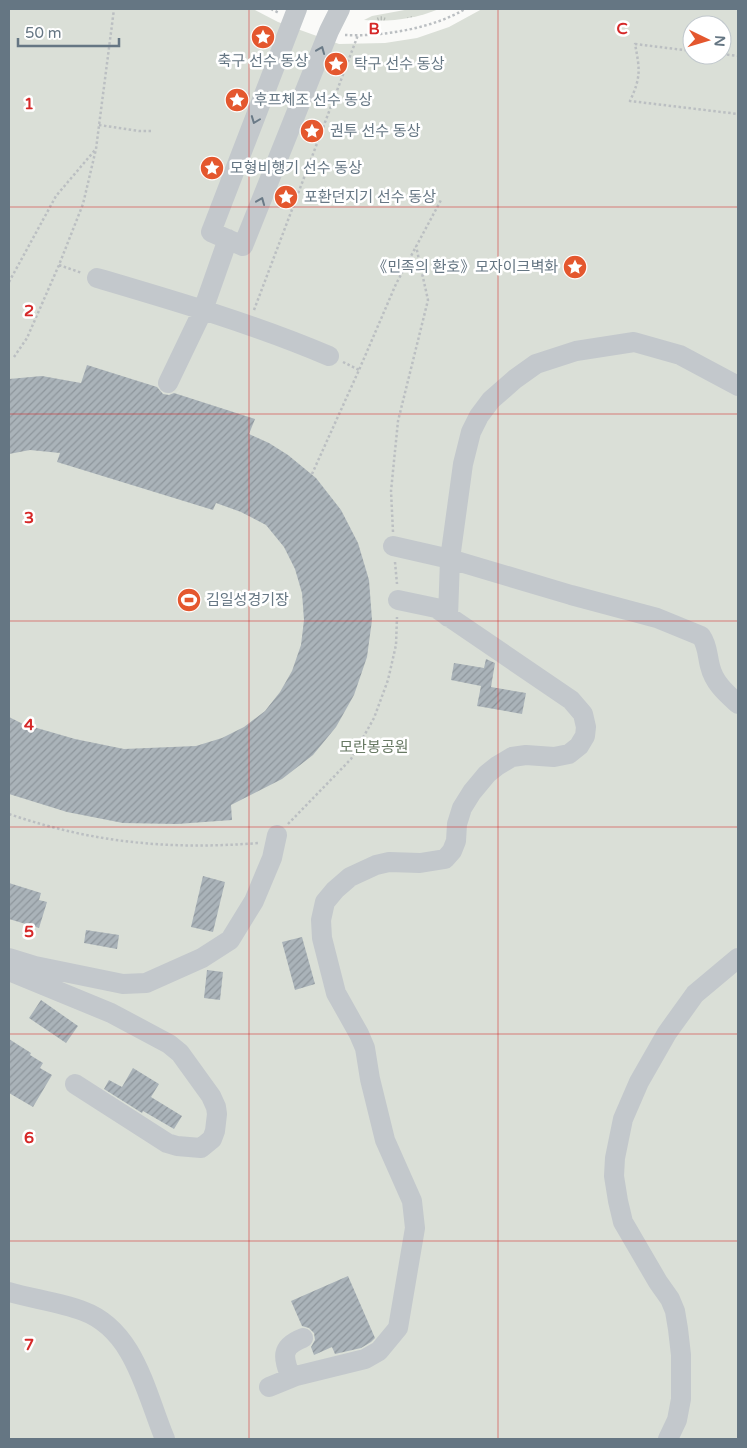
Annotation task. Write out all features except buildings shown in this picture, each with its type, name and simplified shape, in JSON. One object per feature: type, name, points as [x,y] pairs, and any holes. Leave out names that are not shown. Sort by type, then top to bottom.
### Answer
[{"type":"lane","points":[[295,15],[211,232],[242,246],[329,31],[340,9]]},
{"type":"lane","points":[[168,383],[203,310],[228,239]]},
{"type":"lane","points":[[97,278],[248,325],[329,356]]},
{"type":"lane","points":[[448,617],[450,559],[463,464],[471,432],[479,416],[491,400],[515,379],[536,364],[576,350],[634,342],[680,356],[738,386]]},
{"type":"lane","points":[[393,546],[450,559],[657,618],[701,636],[705,642],[714,679],[722,690],[738,704]]},
{"type":"lane","points":[[269,1387],[290,1378],[365,1359],[379,1351],[398,1328],[414,1228],[412,1200],[385,1140],[370,1079],[365,1048],[336,993],[322,938],[321,920],[325,902],[335,890],[350,878],[376,865],[389,862],[420,863],[445,859],[452,851],[456,841],[457,824],[462,808],[472,792],[488,774],[512,757],[526,755],[554,757],[569,754],[579,746],[585,736],[586,727],[583,714],[571,700],[436,608],[398,600]]},
{"type":"lane","points":[[9,958],[35,966],[123,984],[146,983],[202,958],[230,940],[254,901],[272,858],[269,839]]},
{"type":"lane","points":[[668,1439],[677,1420],[680,1399],[681,1354],[675,1311],[670,1299],[623,1222],[614,1176],[615,1158],[623,1118],[639,1082],[667,1033],[695,994],[738,958]]},
{"type":"lane","points":[[9,971],[111,1013],[169,1044],[180,1053],[211,1096],[217,1114],[215,1131],[212,1139],[201,1148],[176,1146],[167,1143],[75,1084]]},
{"type":"lane","points":[[9,1292],[85,1312],[105,1322],[123,1341],[140,1373],[165,1439]]},
{"type":"lane","points":[[290,1378],[285,1363],[285,1350],[293,1342],[303,1338]]},
{"type":"path","points":[[14,357],[27,338],[60,265],[83,204],[96,148],[114,9]]},
{"type":"path","points":[[271,9],[295,15]]},
{"type":"path","points":[[329,31],[342,35],[358,36],[401,31],[433,22],[466,9]]},
{"type":"path","points":[[248,325],[358,36]]},
{"type":"path","points":[[682,50],[635,44],[639,68],[638,84],[630,101],[738,114]]},
{"type":"path","points":[[99,124],[139,131],[151,131]]},
{"type":"path","points":[[9,282],[56,196],[96,148]]},
{"type":"path","points":[[312,474],[396,284],[441,200]]},
{"type":"path","points":[[9,814],[65,831],[143,845],[225,846],[269,839],[351,759],[374,718],[388,680],[396,645],[398,600],[390,491],[398,421],[428,300],[416,246]]},
{"type":"path","points":[[60,265],[71,270]]},
{"type":"path","points":[[349,365],[359,370]]},
{"type":"green space","name":"모란봉공원","points":[[9,9],[253,9],[278,22],[339,44],[385,43],[417,38],[449,27],[482,9],[738,9],[738,1439],[9,1439]]},
{"type":"green space","points":[[410,9],[439,9],[403,19],[384,21],[364,20],[372,16]]},
{"type":"place","name":"축구 선수 동상","points":[[263,37]]},
{"type":"place","name":"탁구 선수 동상","points":[[336,64]]},
{"type":"place","name":"후프체조 선수 동상","points":[[237,100]]},
{"type":"place","name":"권투 선수 동상","points":[[312,131]]},
{"type":"place","name":"모형비행기 선수 동상","points":[[212,168]]},
{"type":"place","name":"포환던지기 선수 동상","points":[[286,197]]},
{"type":"place","name":"《민족의 환호》모자이크벽화","points":[[575,267]]},
{"type":"place","name":"김일성경기장","points":[[189,600]]}]
